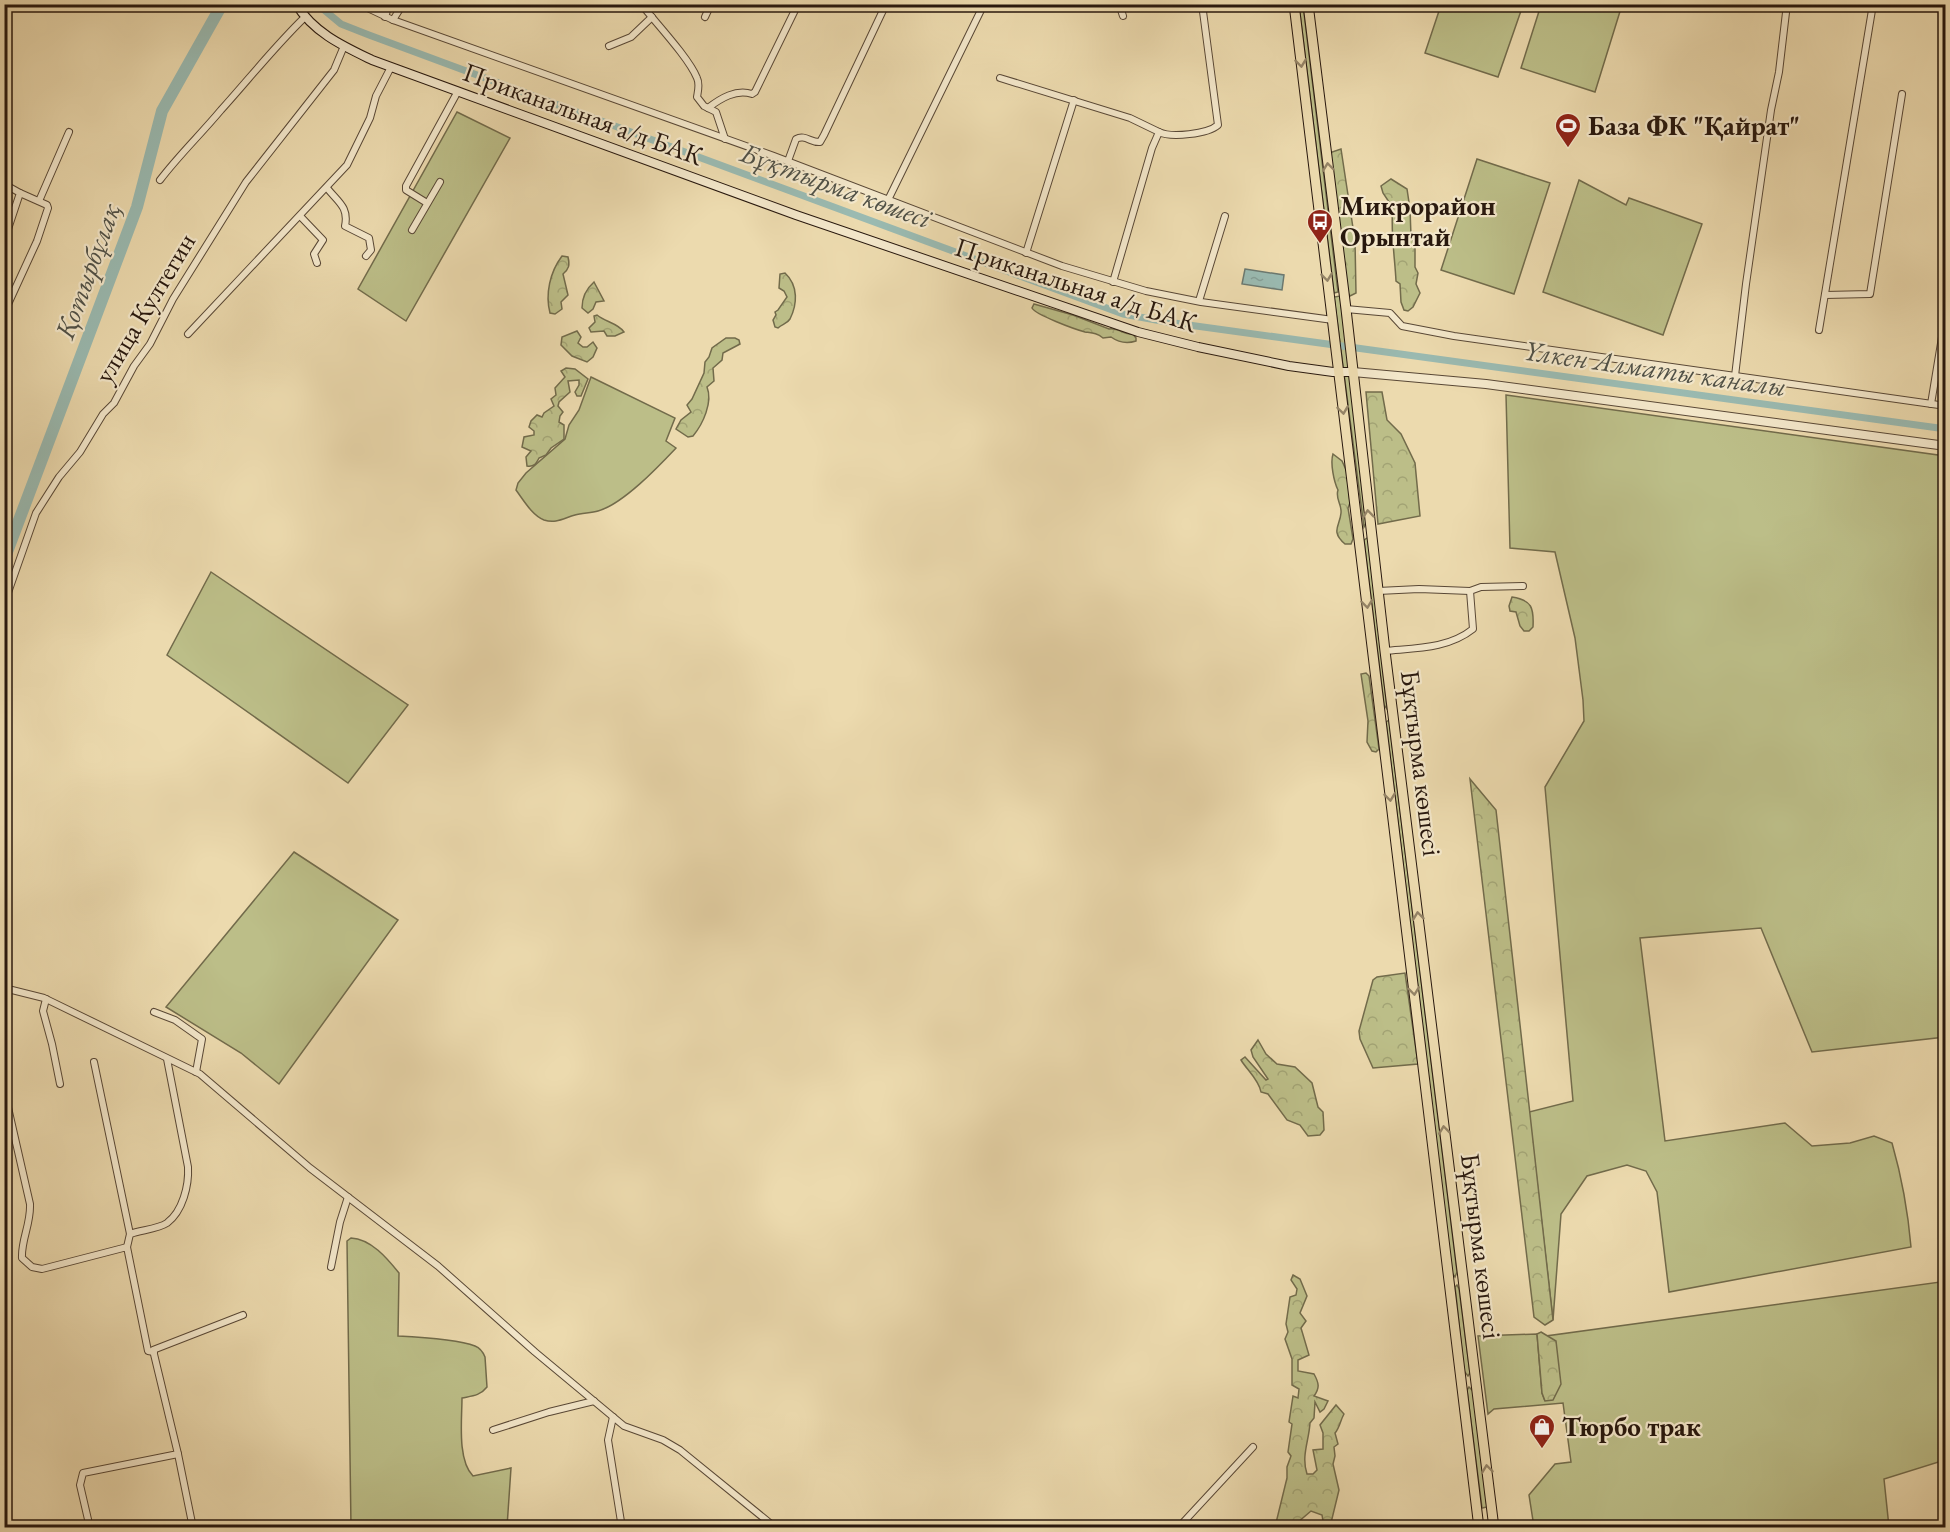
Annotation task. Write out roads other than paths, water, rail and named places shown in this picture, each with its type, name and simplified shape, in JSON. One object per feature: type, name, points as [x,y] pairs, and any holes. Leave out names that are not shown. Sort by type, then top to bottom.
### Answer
[{"type":"main road","name":"Приканальная а/д БАК","points":[[296,4],[305,17],[333,41],[391,67],[796,215],[1138,332],[1289,366],[1338,372],[1352,368]]},
{"type":"main road","name":"Бұқтырма көшесі","points":[[1294,4],[1478,1526]]},
{"type":"main road","name":"Бұқтырма көшесі","points":[[1308,4],[1385,651],[1494,1527]]},
{"type":"main road","points":[[1358,535],[1371,533]]},
{"type":"main road","points":[[1380,714],[1393,714]]},
{"type":"main road","points":[[1449,1282],[1463,1280]]},
{"type":"street","points":[[359,4],[393,20],[1113,282],[1199,301],[1333,323]]},
{"type":"street","points":[[385,17],[389,4]]},
{"type":"street","points":[[393,20],[403,4]]},
{"type":"street","points":[[641,4],[697,78],[699,102],[716,112],[725,139]]},
{"type":"street","points":[[705,16],[711,4]]},
{"type":"street","points":[[708,108],[717,101],[738,92],[752,94],[755,92],[798,4]]},
{"type":"street","points":[[788,162],[796,139],[805,137],[817,143],[825,135],[886,4]]},
{"type":"street","points":[[888,200],[984,4]]},
{"type":"street","points":[[1119,4],[1123,16]]},
{"type":"street","points":[[1000,78],[1130,118],[1170,136],[1212,130],[1218,125],[1202,4]]},
{"type":"street","points":[[1735,376],[1747,273],[1771,110],[1779,72],[1787,4]]},
{"type":"street","points":[[1819,330],[1873,4]]},
{"type":"street","points":[[160,180],[176,158],[205,129],[305,17]]},
{"type":"street","points":[[609,46],[631,38],[652,17]]},
{"type":"street","name":"улица Култегин","points":[[4,603],[36,513],[59,477],[80,452],[103,414],[114,403],[134,366],[150,344],[173,298],[246,182],[334,70],[344,46]]},
{"type":"street","points":[[188,334],[347,165],[358,145],[370,118],[376,96],[391,67]]},
{"type":"street","points":[[427,203],[410,194],[406,186],[458,91]]},
{"type":"street","points":[[1825,295],[1870,294],[1902,94]]},
{"type":"street","points":[[1026,252],[1074,100]]},
{"type":"street","points":[[39,201],[69,132]]},
{"type":"street","points":[[1113,282],[1152,148],[1159,132]]},
{"type":"street","points":[[412,230],[440,182]]},
{"type":"street","points":[[4,184],[47,205],[48,208],[4,313]]},
{"type":"street","points":[[327,188],[345,208],[347,217],[345,226],[369,238],[372,250],[366,256]]},
{"type":"street","points":[[8,229],[20,193]]},
{"type":"street","points":[[301,216],[323,240],[314,254],[317,262]]},
{"type":"street","points":[[1199,301],[1225,216]]},
{"type":"street","points":[[1346,309],[1390,313],[1402,327],[1454,336],[1946,406]]},
{"type":"street","points":[[1931,404],[1946,313]]},
{"type":"street","name":"Приканальная а/д БАК","points":[[1352,368],[1946,446]]},
{"type":"street","points":[[1378,591],[1419,589],[1470,591],[1481,586],[1523,586]]},
{"type":"street","points":[[1385,651],[1431,646],[1451,641],[1467,633],[1474,625],[1470,591]]},
{"type":"street","points":[[4,988],[46,999],[196,1072],[310,1168],[438,1266],[535,1352],[624,1426],[663,1440],[680,1450],[776,1527]]},
{"type":"street","points":[[46,999],[43,1011],[60,1084]]},
{"type":"street","points":[[154,1012],[175,1020],[202,1039],[196,1072]]},
{"type":"street","points":[[130,1234],[165,1224],[176,1214],[189,1179],[167,1059]]},
{"type":"street","points":[[94,1062],[130,1234],[127,1247],[148,1351],[154,1352],[243,1315]]},
{"type":"street","points":[[4,1090],[30,1204],[30,1224],[22,1253],[25,1262],[32,1267],[42,1269],[127,1247]]},
{"type":"street","points":[[331,1267],[340,1222],[348,1197]]},
{"type":"street","points":[[154,1352],[193,1527]]},
{"type":"street","points":[[493,1430],[549,1412],[594,1401]]},
{"type":"street","points":[[613,1417],[608,1440],[622,1527]]},
{"type":"street","points":[[1178,1527],[1254,1447]]},
{"type":"street","points":[[90,1527],[80,1485],[83,1473],[178,1455]]},
{"type":"water","points":[[1245,269],[1284,275],[1282,290],[1242,284]]},
{"type":"waterway","name":"Қотырбұлақ","points":[[4,560],[137,207],[162,111],[224,4]]},
{"type":"waterway","name":"Бұқтырма көшесі","points":[[317,4],[341,24],[369,35],[1123,314],[1167,322],[1946,429]]},
{"type":"place","name":"База ФК \"Қайрат\"","points":[[1568,149]]},
{"type":"place","name":"Микрорайон Орынтай","points":[[1320,245]]},
{"type":"place","name":"Тюрбо трак","points":[[1542,1450]]},
{"type":"water label","name":"Үлкен Алматы каналы","points":[[1655,368]]}]
